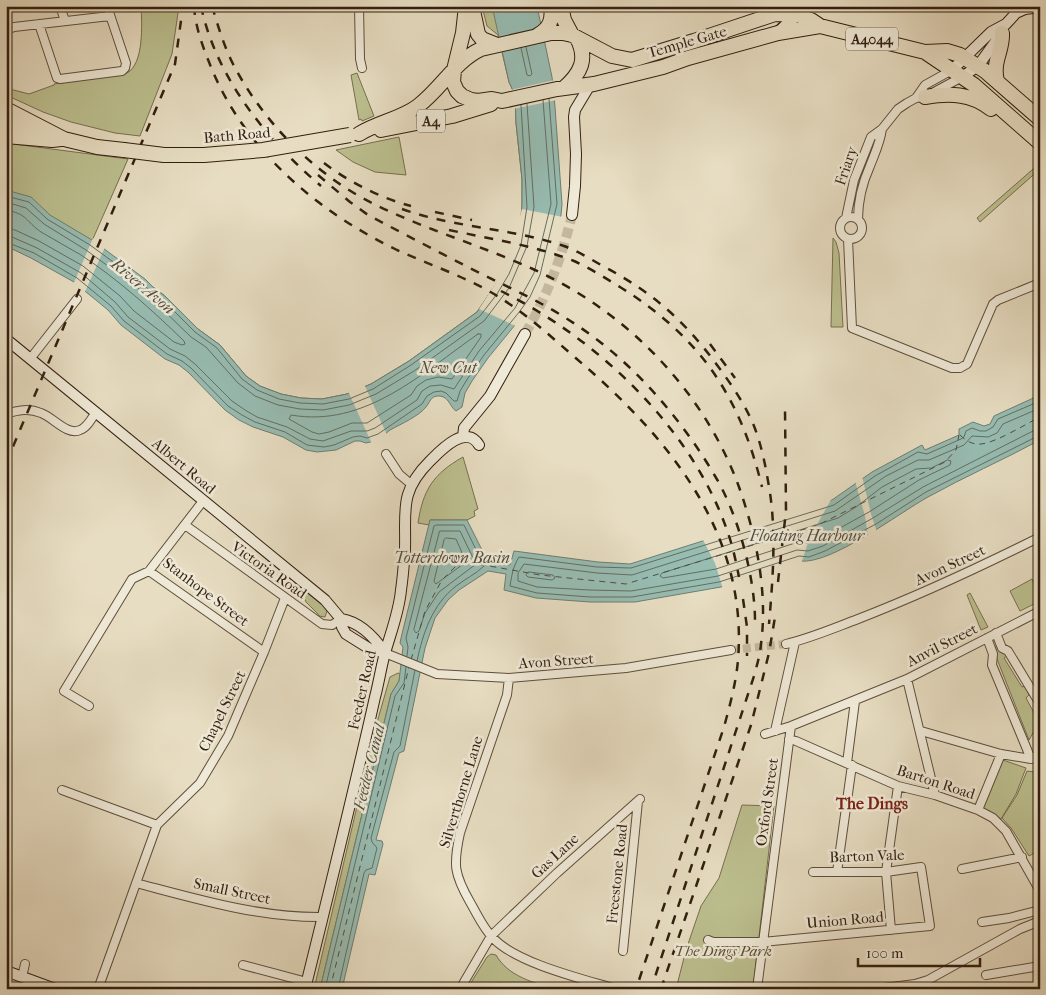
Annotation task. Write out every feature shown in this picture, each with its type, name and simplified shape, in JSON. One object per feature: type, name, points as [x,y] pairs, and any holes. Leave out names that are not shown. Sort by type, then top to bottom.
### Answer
[{"type":"highway","points":[[454,70],[463,34],[466,6]]},
{"type":"highway","points":[[472,6],[478,34],[492,45]]},
{"type":"highway","points":[[551,6],[552,27]]},
{"type":"highway","points":[[560,88],[578,72],[582,62],[581,47],[564,20],[561,6]]},
{"type":"highway","name":"A4","points":[[470,54],[492,45],[535,36],[552,27],[612,56],[632,60],[791,10]]},
{"type":"highway","name":"Temple Gate","points":[[791,10],[820,26],[925,52],[947,51],[965,58]]},
{"type":"highway","name":"Temple Gate","points":[[560,88],[590,84],[663,67],[688,58],[778,33],[820,26]]},
{"type":"highway","points":[[997,81],[995,66],[1004,28]]},
{"type":"highway","name":"Temple Gate","points":[[925,52],[957,73]]},
{"type":"highway","points":[[470,54],[464,69],[463,82],[469,91],[486,100]]},
{"type":"highway","name":"Bath Road","points":[[355,135],[408,113],[417,107],[431,96],[470,54]]},
{"type":"highway","name":"A4044","points":[[965,58],[997,81],[1040,119]]},
{"type":"highway","name":"A4","points":[[454,70],[453,82],[457,91],[470,100],[492,99],[503,101],[560,88]]},
{"type":"highway","name":"A4044","points":[[957,73],[1040,143]]},
{"type":"highway","points":[[920,97],[950,94],[965,95],[985,104],[998,115],[1010,116]]},
{"type":"highway","points":[[6,100],[48,121],[60,134]]},
{"type":"highway","name":"Bath Road","points":[[6,124],[38,126],[60,134],[121,149],[164,155],[204,155],[263,150],[421,124],[503,101]]},
{"type":"highway","points":[[6,109],[38,126]]},
{"type":"highway","name":"Bath Road","points":[[6,136],[52,140],[60,134]]},
{"type":"main road","points":[[778,33],[791,10]]},
{"type":"street","points":[[60,6],[65,21]]},
{"type":"street","points":[[39,24],[57,78],[122,71],[126,63],[107,6]]},
{"type":"street","points":[[360,6],[360,59],[362,68]]},
{"type":"street","points":[[957,73],[978,66],[1004,28],[1021,11],[1040,7]]},
{"type":"street","points":[[6,30],[39,24],[110,16]]},
{"type":"street","points":[[957,73],[965,58],[991,32],[1004,28]]},
{"type":"street","name":"Friary","points":[[920,97],[925,85],[957,73]]},
{"type":"street","name":"Friary","points":[[882,129],[880,142],[858,203],[858,219],[862,226],[860,234],[857,237],[848,239],[842,235],[840,230],[841,222],[846,218],[851,191],[861,159],[871,137],[882,129],[898,110],[957,73]]},
{"type":"street","points":[[572,215],[576,186],[574,117],[576,105],[590,84]]},
{"type":"street","points":[[846,218],[853,217],[858,219]]},
{"type":"street","name":"Friary","points":[[848,239],[852,328],[952,368],[960,368],[967,364],[993,304],[998,300],[1040,283]]},
{"type":"street","points":[[30,359],[77,300]]},
{"type":"street","points":[[479,445],[473,439],[463,437],[464,428],[490,396],[525,334]]},
{"type":"street","name":"Albert Road","points":[[6,339],[325,600],[340,619],[346,634],[370,649],[385,653]]},
{"type":"street","points":[[6,414],[21,409],[42,413],[75,432],[83,430],[96,412]]},
{"type":"street","name":"Feeder Road","points":[[306,985],[385,653],[395,623],[401,593],[405,548],[405,504],[412,485],[424,468],[446,446],[454,440],[463,437]]},
{"type":"street","points":[[386,454],[399,474],[412,485]]},
{"type":"street","name":"Stanhope Street","points":[[203,501],[149,572],[264,652]]},
{"type":"street","name":"Victoria Road","points":[[185,526],[322,624],[332,625],[340,619]]},
{"type":"street","name":"Avon Street","points":[[786,644],[890,607],[965,574],[1040,537]]},
{"type":"street","points":[[89,706],[64,691],[132,579],[149,572]]},
{"type":"street","name":"Chapel Street","points":[[98,989],[157,825],[200,783],[228,736],[285,598]]},
{"type":"street","name":"Anvil Street","points":[[791,726],[907,678],[1040,611]]},
{"type":"street","points":[[996,633],[1002,648],[1008,651],[1040,704]]},
{"type":"street","points":[[987,638],[992,654],[992,665],[1031,759]]},
{"type":"street","points":[[775,731],[795,642]]},
{"type":"street","name":"Avon Street","points":[[385,653],[437,674],[509,678],[626,668],[731,650]]},
{"type":"street","name":"Silverthorne Lane","points":[[509,678],[507,695],[460,833],[455,855],[457,875],[475,911],[491,936],[514,954],[555,970],[616,989]]},
{"type":"street","points":[[907,678],[935,795]]},
{"type":"street","points":[[837,872],[850,764],[855,701]]},
{"type":"street","points":[[766,734],[791,726]]},
{"type":"street","name":"Oxford Street","points":[[757,989],[791,726]]},
{"type":"street","points":[[920,732],[1001,754],[1031,759],[1040,754]]},
{"type":"street","name":"Barton Road","points":[[789,739],[898,786],[935,795],[978,810],[993,818],[1006,831],[1040,891]]},
{"type":"street","points":[[978,810],[1001,754]]},
{"type":"street","points":[[891,930],[886,872],[898,786]]},
{"type":"street","points":[[62,790],[157,825]]},
{"type":"street","name":"Gas Lane","points":[[491,936],[556,873],[639,800]]},
{"type":"street","name":"Freestone Road","points":[[623,951],[639,800]]},
{"type":"street","points":[[962,869],[1022,857]]},
{"type":"street","name":"Barton Vale","points":[[813,872],[886,872],[921,867],[930,926]]},
{"type":"street","name":"Small Street","points":[[136,883],[256,912],[323,917]]},
{"type":"street","points":[[982,922],[1010,918],[1040,910]]},
{"type":"street","points":[[876,989],[925,982],[1025,927],[1040,921]]},
{"type":"street","name":"Union Road","points":[[762,942],[930,926]]},
{"type":"street","points":[[460,989],[491,936]]},
{"type":"street","points":[[708,940],[713,942],[762,942]]},
{"type":"street","points":[[22,977],[25,964]]},
{"type":"street","points":[[243,965],[306,985]]},
{"type":"street","points":[[986,975],[1040,966]]},
{"type":"street","points":[[6,971],[22,977],[36,986],[54,989]]},
{"type":"green space","points":[[141,6],[179,6],[172,54],[140,136],[115,133],[71,122],[43,112],[6,95],[6,88],[29,94],[54,84],[127,73],[133,68],[139,53],[141,43]]},
{"type":"green space","points":[[482,6],[505,6],[534,183],[500,294],[378,397],[274,404],[6,214],[6,143],[128,159],[92,241],[165,296],[198,329],[220,345],[246,376],[260,386],[281,394],[301,398],[322,399],[347,394],[371,384],[409,361],[477,312],[504,272],[520,227],[522,179],[515,95],[509,82],[498,35],[487,26]]},
{"type":"green space","points":[[357,73],[374,116],[362,121],[361,119],[359,120],[351,75]]},
{"type":"green space","points":[[399,137],[406,175],[375,172],[353,162],[336,150]]},
{"type":"green space","points":[[1040,163],[1040,169],[980,222],[977,218]]},
{"type":"green space","points":[[833,238],[839,253],[843,327],[831,327]]},
{"type":"green space","points":[[463,457],[478,509],[474,511],[475,516],[467,520],[430,520],[429,525],[418,523],[423,501],[431,484],[444,470]]},
{"type":"green space","points":[[1032,579],[1040,594],[1040,601],[1020,611],[1010,591]]},
{"type":"green space","points":[[299,585],[321,603],[327,611],[325,617],[319,616],[306,602]]},
{"type":"green space","points":[[970,593],[988,627],[981,630],[967,595]]},
{"type":"green space","points":[[997,646],[1008,655],[1004,658],[1022,687],[1025,686],[1029,695],[1026,698],[1040,724],[1040,730],[1033,733],[1029,740],[997,659],[994,648]]},
{"type":"green space","points":[[398,673],[400,674],[399,681],[391,694],[320,989],[314,989],[376,726],[390,677]]},
{"type":"green space","points":[[1003,760],[1026,768],[1016,794],[1001,819],[983,808]]},
{"type":"green space","points":[[1040,769],[1040,850],[1029,856],[1011,828],[1002,818],[1017,795],[1027,771],[1036,772]]},
{"type":"green space","name":"The Dings Park","points":[[742,805],[774,806],[753,989],[676,989],[686,950],[701,906],[719,878]]},
{"type":"green space","points":[[491,954],[496,955],[507,968],[521,977],[554,989],[523,989],[500,983],[487,984],[481,989],[467,989],[487,957]]},
{"type":"water","points":[[492,6],[537,6],[552,77],[562,204],[561,215],[545,277],[524,314],[472,381],[465,393],[462,407],[456,411],[445,398],[435,397],[431,399],[419,414],[378,439],[366,443],[355,441],[336,450],[317,452],[306,450],[283,437],[239,420],[225,410],[188,372],[179,365],[165,359],[121,325],[108,310],[74,282],[6,246],[6,190],[31,197],[50,215],[92,240],[145,279],[198,329],[220,345],[246,376],[260,386],[281,394],[301,398],[322,399],[347,394],[371,384],[409,361],[477,312],[504,272],[520,227],[522,179],[515,95],[509,82]]},
{"type":"water","name":"Floating Harbour","points":[[1040,395],[1040,440],[955,482],[865,536],[829,555],[813,560],[800,561],[721,587],[635,602],[590,602],[536,598],[504,590],[506,574],[488,571],[459,590],[448,600],[435,618],[425,648],[404,751],[399,753],[376,840],[382,841],[383,844],[375,875],[369,874],[342,989],[320,989],[391,694],[399,681],[403,647],[400,643],[430,520],[467,520],[488,562],[510,565],[514,551],[598,562],[630,564],[832,500],[872,472],[922,445],[925,450],[959,435],[959,429],[973,422],[984,426],[990,424],[994,416]]},
{"type":"pier","points":[[555,80],[557,100],[513,109],[510,90]]},
{"type":"pier","points":[[522,209],[563,217],[547,278],[536,301],[518,327],[479,309],[497,281],[509,255]]},
{"type":"pier","points":[[93,238],[105,247],[84,294],[73,285]]},
{"type":"pier","points":[[364,384],[387,435],[382,440],[372,444],[348,391]]},
{"type":"pier","points":[[862,476],[877,532],[868,536],[865,516],[855,481]]},
{"type":"pier","points":[[832,498],[810,537],[801,564],[723,589],[715,563],[702,538]]},
{"type":"ferry route","points":[[960,435],[972,443],[987,443],[1040,417]]},
{"type":"ferry route","points":[[411,660],[425,611],[442,580],[461,561],[540,575],[626,584],[818,525],[945,462],[956,450],[959,435]]},
{"type":"ferry route","points":[[330,989],[409,667]]},
{"type":"tunnel","points":[[525,334],[553,276],[564,246],[572,215]]},
{"type":"tunnel","points":[[731,650],[786,644]]},
{"type":"railway","points":[[6,463],[175,64],[183,6]]},
{"type":"railway","points":[[194,6],[201,42],[223,93],[241,122],[285,174],[338,216],[367,234],[397,250],[464,278],[490,292],[513,306],[545,331],[617,396],[647,427],[675,460],[698,496],[717,533],[731,573],[738,615],[736,677],[724,727],[636,989]]},
{"type":"railway","points":[[201,6],[208,33],[218,58],[246,106],[282,149],[321,186]]},
{"type":"railway","points":[[212,6],[227,50],[245,85],[275,126],[311,162],[331,178],[374,204],[535,270],[569,287],[601,308],[631,332],[658,358],[683,387],[705,418],[724,452],[739,487],[751,524],[759,564],[763,604],[761,648],[754,676],[651,989]]},
{"type":"railway","points":[[324,163],[365,189],[411,206]]},
{"type":"railway","points":[[318,175],[368,215],[566,318],[616,355],[654,392],[702,454],[731,508],[744,546],[752,585],[755,621]]},
{"type":"railway","points":[[402,209],[442,220],[524,235],[569,248],[619,275],[651,296],[692,334],[737,394],[750,418],[761,447],[773,517],[773,570],[769,624]]},
{"type":"railway","points":[[435,212],[472,220]]},
{"type":"railway","points":[[449,230],[559,255],[586,267],[648,306],[694,348],[713,372],[742,424],[762,487]]},
{"type":"railway","points":[[501,291],[537,311],[572,334],[606,361],[638,391],[666,423],[691,458],[712,495],[730,538],[739,577]]},
{"type":"railway","points":[[710,344],[735,378]]},
{"type":"railway","points":[[778,582],[786,511],[785,408]]},
{"type":"railway","points":[[743,599],[747,627],[747,656]]},
{"type":"railway","points":[[661,989],[751,725],[769,653],[775,617]]},
{"type":"district","name":"The Dings","points":[[872,803]]},
{"type":"water label","name":"River Avon","points":[[143,286]]},
{"type":"water label","name":"New Cut","points":[[448,367]]},
{"type":"water label","name":"Totterdown Basin","points":[[452,557]]},
{"type":"water label","name":"Feeder Canal","points":[[369,767]]}]
